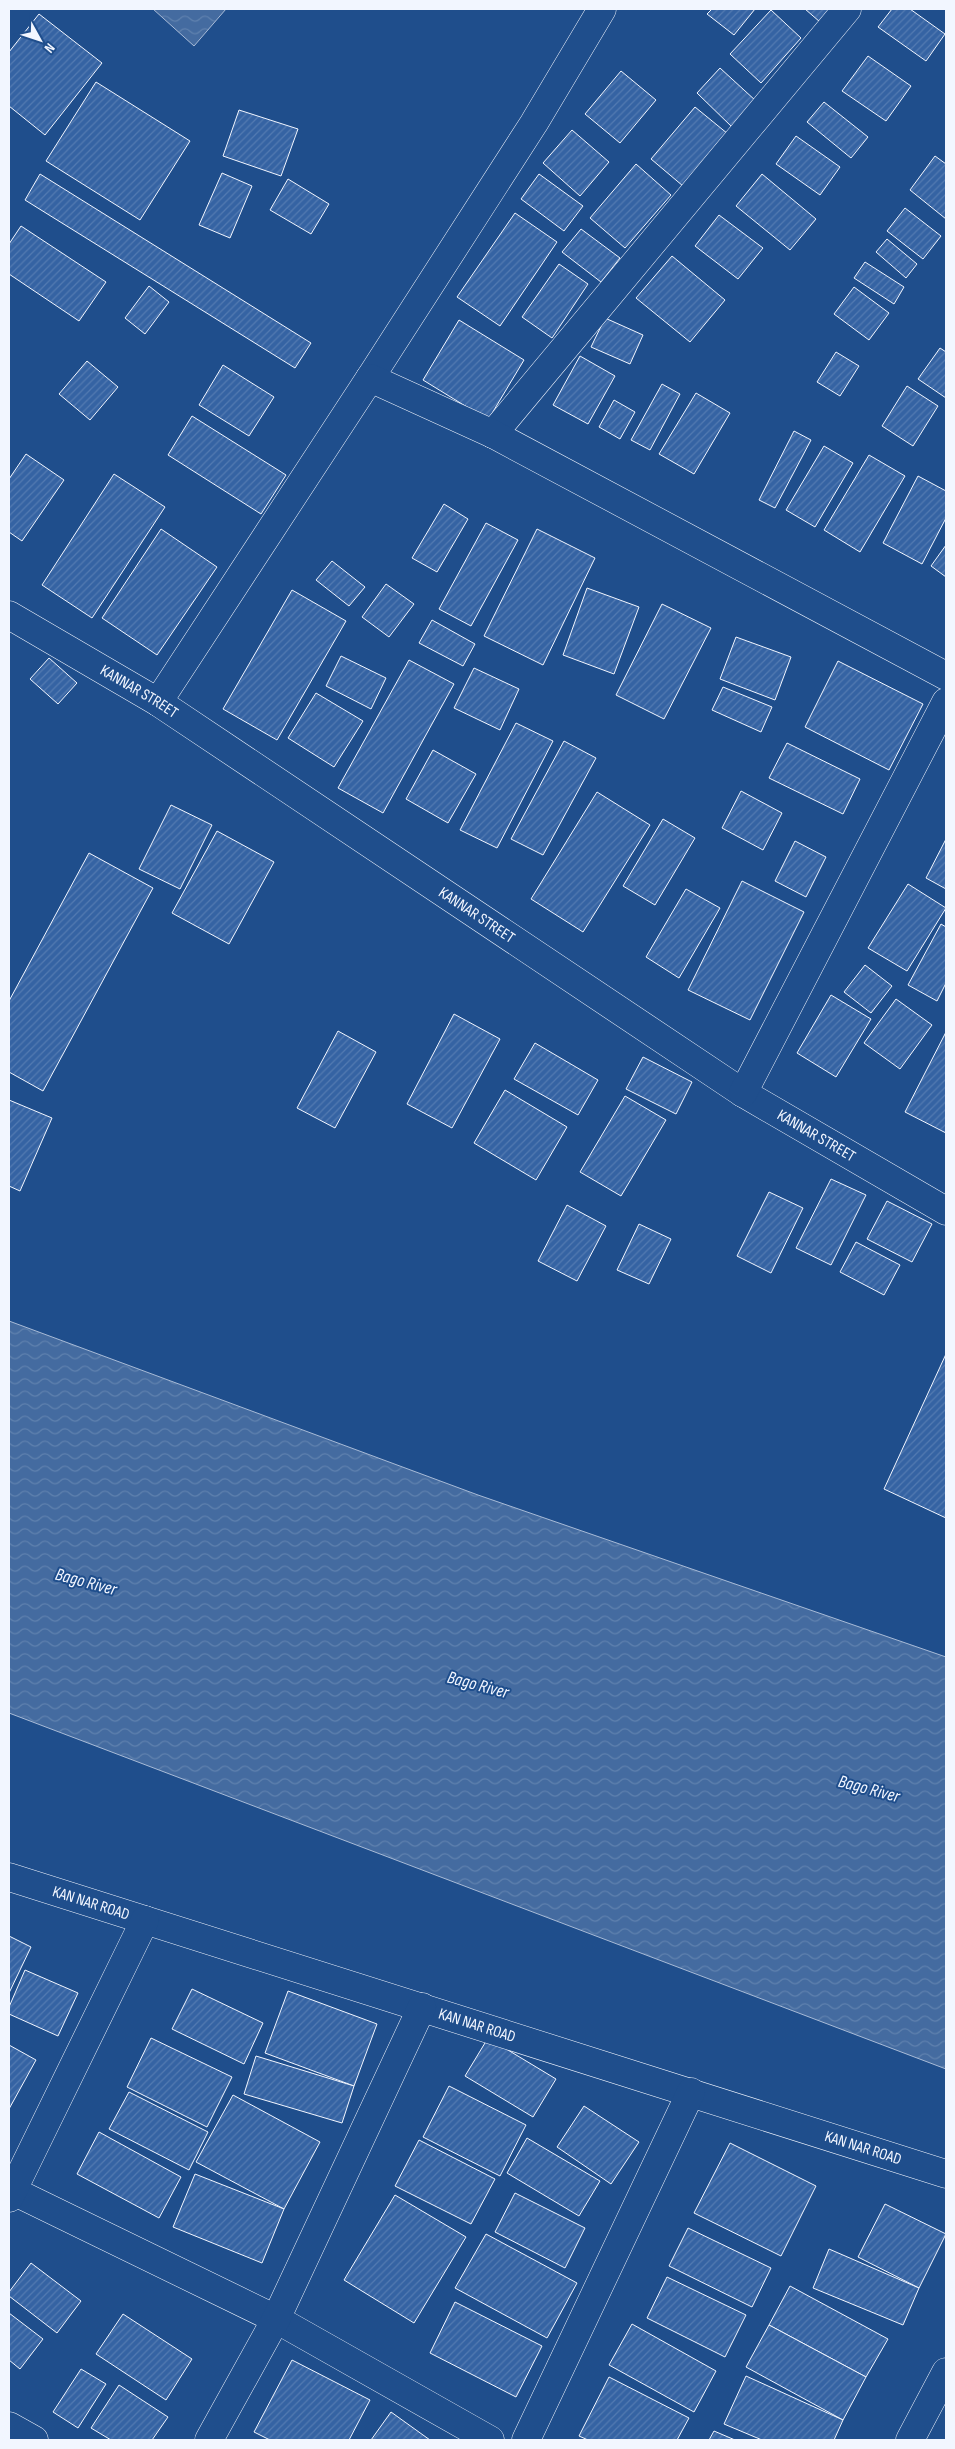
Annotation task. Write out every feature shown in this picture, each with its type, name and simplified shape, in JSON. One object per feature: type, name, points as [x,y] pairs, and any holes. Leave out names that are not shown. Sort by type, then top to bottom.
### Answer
[{"type":"street","points":[[158,702],[534,123],[602,9]]},
{"type":"street","points":[[493,434],[847,9]]},
{"type":"street","points":[[370,378],[493,434],[946,676]]},
{"type":"street","name":"KANNAR STREET","points":[[9,615],[158,702],[743,1093],[946,1211]]},
{"type":"street","points":[[743,1093],[946,702]]},
{"type":"street","name":"KAN NAR ROAD","points":[[9,1877],[946,2174]]},
{"type":"street","points":[[146,1920],[11,2195],[276,2319],[490,2440]]},
{"type":"street","points":[[209,2440],[276,2319],[422,2007]]},
{"type":"street","points":[[526,2440],[690,2092]]},
{"type":"street","points":[[910,2440],[946,2372]]},
{"type":"street","points":[[9,2426],[34,2440]]},
{"type":"water","points":[[153,9],[226,9],[194,46]]},
{"type":"water","name":"Bago River","points":[[9,1321],[478,1495],[946,1657],[946,2069],[9,1713]]},
{"type":"building","points":[[712,9],[755,9],[734,35],[707,14]]},
{"type":"building","points":[[805,9],[832,9],[820,22]]},
{"type":"building","points":[[892,9],[910,9],[945,34],[926,61],[878,27]]},
{"type":"building","points":[[771,10],[801,38],[761,83],[730,54]]},
{"type":"building","points":[[39,14],[102,63],[45,135],[9,106],[9,52]]},
{"type":"building","points":[[868,56],[911,86],[886,121],[842,91]]},
{"type":"building","points":[[720,68],[756,101],[732,127],[697,93]]},
{"type":"building","points":[[621,71],[656,100],[620,143],[585,114]]},
{"type":"building","points":[[96,82],[190,141],[140,220],[46,161]]},
{"type":"building","points":[[824,102],[868,137],[851,158],[807,122]]},
{"type":"building","points":[[695,107],[728,134],[683,186],[651,159]]},
{"type":"building","points":[[239,110],[298,129],[281,176],[223,156]]},
{"type":"building","points":[[572,130],[609,162],[580,196],[543,163]]},
{"type":"building","points":[[796,136],[840,167],[820,195],[776,164]]},
{"type":"building","points":[[935,156],[946,164],[946,219],[910,190]]},
{"type":"building","points":[[636,164],[671,195],[625,248],[590,218]]},
{"type":"building","points":[[222,173],[252,186],[230,238],[199,225]]},
{"type":"building","points":[[40,174],[311,343],[295,368],[25,200]]},
{"type":"building","points":[[539,174],[583,206],[564,231],[521,199]]},
{"type":"building","points":[[762,174],[816,219],[790,250],[736,206]]},
{"type":"building","points":[[288,179],[329,204],[311,234],[270,210]]},
{"type":"building","points":[[905,208],[941,236],[923,259],[887,231]]},
{"type":"building","points":[[515,213],[557,242],[500,326],[457,297]]},
{"type":"building","points":[[719,215],[763,248],[738,279],[695,246]]},
{"type":"building","points":[[21,226],[106,282],[79,321],[9,274],[9,244]]},
{"type":"building","points":[[581,229],[620,258],[601,282],[562,252]]},
{"type":"building","points":[[887,239],[917,264],[906,278],[876,252]]},
{"type":"building","points":[[672,256],[725,300],[690,342],[636,298]]},
{"type":"building","points":[[865,262],[904,287],[894,304],[854,278]]},
{"type":"building","points":[[559,264],[588,284],[552,338],[522,317]]},
{"type":"building","points":[[149,286],[169,302],[145,334],[125,318]]},
{"type":"building","points":[[854,287],[889,313],[869,340],[834,314]]},
{"type":"building","points":[[605,318],[643,335],[630,364],[591,347]]},
{"type":"building","points":[[459,320],[524,360],[488,420],[423,380]]},
{"type":"building","points":[[940,348],[946,352],[946,398],[918,379]]},
{"type":"building","points":[[836,352],[859,366],[840,396],[817,382]]},
{"type":"building","points":[[580,356],[615,376],[588,424],[553,405]]},
{"type":"building","points":[[87,361],[118,387],[90,420],[59,394]]},
{"type":"building","points":[[223,365],[274,397],[249,436],[199,405]]},
{"type":"building","points":[[662,384],[680,394],[650,450],[631,440]]},
{"type":"building","points":[[907,386],[938,406],[913,446],[882,426]]},
{"type":"building","points":[[696,393],[730,413],[694,474],[659,454]]},
{"type":"building","points":[[614,400],[635,412],[620,439],[599,427]]},
{"type":"building","points":[[192,416],[286,475],[261,514],[168,455]]},
{"type":"building","points":[[794,431],[811,440],[775,508],[759,500]]},
{"type":"building","points":[[824,446],[853,463],[815,527],[786,510]]},
{"type":"building","points":[[26,454],[64,480],[22,541],[9,532],[9,479]]},
{"type":"building","points":[[869,455],[905,476],[860,552],[824,530]]},
{"type":"building","points":[[114,474],[165,507],[92,618],[42,585]]},
{"type":"building","points":[[918,476],[946,491],[946,518],[922,564],[883,543]]},
{"type":"building","points":[[444,504],[468,519],[437,572],[412,558]]},
{"type":"building","points":[[486,523],[518,540],[471,626],[439,609]]},
{"type":"building","points":[[161,529],[217,567],[157,655],[102,618]]},
{"type":"building","points":[[537,529],[595,558],[543,665],[484,636]]},
{"type":"building","points":[[946,545],[946,577],[931,566]]},
{"type":"building","points":[[332,561],[365,587],[349,606],[316,580]]},
{"type":"building","points":[[386,584],[414,604],[389,637],[362,617]]},
{"type":"building","points":[[587,588],[639,607],[614,674],[563,655]]},
{"type":"building","points":[[292,590],[346,621],[277,740],[223,709]]},
{"type":"building","points":[[662,604],[711,628],[664,719],[616,695]]},
{"type":"building","points":[[432,620],[475,644],[463,666],[419,643]]},
{"type":"building","points":[[736,637],[791,657],[775,700],[720,679]]},
{"type":"building","points":[[341,656],[386,678],[371,709],[326,686]]},
{"type":"building","points":[[49,658],[77,683],[58,704],[30,679]]},
{"type":"building","points":[[409,660],[454,684],[383,813],[338,788]]},
{"type":"building","points":[[838,661],[923,704],[889,770],[805,727]]},
{"type":"building","points":[[474,668],[519,689],[500,730],[454,708]]},
{"type":"building","points":[[723,687],[772,707],[761,732],[712,710]]},
{"type":"building","points":[[316,693],[363,721],[334,767],[288,738]]},
{"type":"building","points":[[516,723],[553,741],[497,848],[460,830]]},
{"type":"building","points":[[564,741],[596,758],[543,855],[511,839]]},
{"type":"building","points":[[787,743],[860,779],[843,814],[769,778]]},
{"type":"building","points":[[433,750],[476,774],[448,823],[406,799]]},
{"type":"building","points":[[741,791],[782,813],[763,850],[722,828]]},
{"type":"building","points":[[597,792],[650,825],[583,932],[531,899]]},
{"type":"building","points":[[171,805],[212,825],[180,889],[139,869]]},
{"type":"building","points":[[663,819],[695,838],[655,905],[623,886]]},
{"type":"building","points":[[217,831],[274,862],[229,944],[172,913]]},
{"type":"building","points":[[946,839],[946,889],[926,878]]},
{"type":"building","points":[[795,841],[826,857],[806,897],[775,881]]},
{"type":"building","points":[[89,853],[153,888],[43,1091],[9,1072],[9,1001]]},
{"type":"building","points":[[742,881],[804,912],[750,1020],[688,990]]},
{"type":"building","points":[[908,884],[946,908],[907,971],[868,948]]},
{"type":"building","points":[[686,889],[720,908],[679,978],[646,957]]},
{"type":"building","points":[[941,924],[946,927],[946,983],[937,1001],[908,985]]},
{"type":"building","points":[[865,965],[892,986],[871,1013],[844,992]]},
{"type":"building","points":[[831,995],[871,1019],[836,1077],[797,1053]]},
{"type":"building","points":[[896,999],[932,1025],[900,1069],[864,1043]]},
{"type":"building","points":[[454,1014],[500,1039],[452,1128],[407,1104]]},
{"type":"building","points":[[338,1031],[376,1052],[335,1128],[297,1108]]},
{"type":"building","points":[[946,1032],[946,1133],[905,1112]]},
{"type":"building","points":[[535,1043],[598,1080],[578,1115],[514,1079]]},
{"type":"building","points":[[643,1057],[692,1082],[676,1114],[626,1089]]},
{"type":"building","points":[[505,1090],[567,1127],[536,1180],[474,1143]]},
{"type":"building","points":[[625,1096],[666,1120],[621,1196],[580,1172]]},
{"type":"building","points":[[9,1100],[52,1118],[20,1191],[9,1186]]},
{"type":"building","points":[[831,1179],[866,1195],[831,1265],[796,1248]]},
{"type":"building","points":[[769,1192],[803,1208],[771,1273],[737,1256]]},
{"type":"building","points":[[887,1201],[932,1224],[912,1262],[867,1239]]},
{"type":"building","points":[[567,1205],[606,1226],[577,1281],[538,1261]]},
{"type":"building","points":[[639,1224],[671,1239],[649,1284],[617,1270]]},
{"type":"building","points":[[856,1242],[900,1265],[884,1295],[840,1272]]},
{"type":"building","points":[[946,1354],[946,1518],[884,1489]]},
{"type":"building","points":[[9,1936],[31,1947],[9,1993]]},
{"type":"building","points":[[25,1970],[78,1993],[58,2036],[9,2014],[9,2007]]},
{"type":"building","points":[[192,1989],[263,2023],[244,2064],[172,2029]]},
{"type":"building","points":[[288,1991],[377,2024],[354,2086],[265,2053]]},
{"type":"building","points":[[151,2038],[232,2077],[207,2127],[127,2087]]},
{"type":"building","points":[[488,2038],[556,2079],[533,2117],[465,2076]]},
{"type":"building","points":[[9,2045],[36,2060],[9,2109]]},
{"type":"building","points":[[256,2056],[354,2086],[342,2123],[244,2094]]},
{"type":"building","points":[[449,2086],[526,2125],[500,2176],[423,2137]]},
{"type":"building","points":[[129,2092],[208,2132],[189,2170],[109,2129]]},
{"type":"building","points":[[233,2095],[320,2142],[284,2209],[196,2162]]},
{"type":"building","points":[[584,2106],[639,2142],[611,2184],[557,2147]]},
{"type":"building","points":[[99,2132],[181,2177],[159,2218],[77,2174]]},
{"type":"building","points":[[527,2138],[600,2181],[579,2216],[507,2173]]},
{"type":"building","points":[[419,2140],[495,2179],[471,2224],[395,2186]]},
{"type":"building","points":[[730,2143],[816,2186],[781,2256],[694,2213]]},
{"type":"building","points":[[195,2174],[284,2209],[262,2263],[173,2227]]},
{"type":"building","points":[[515,2193],[585,2228],[565,2268],[495,2232]]},
{"type":"building","points":[[395,2195],[466,2237],[414,2323],[344,2280]]},
{"type":"building","points":[[885,2204],[946,2234],[919,2288],[858,2257]]},
{"type":"building","points":[[688,2228],[771,2268],[752,2307],[669,2266]]},
{"type":"building","points":[[486,2234],[577,2283],[547,2338],[455,2288]]},
{"type":"building","points":[[829,2249],[919,2288],[903,2325],[813,2288]]},
{"type":"building","points":[[31,2263],[81,2301],[57,2333],[9,2296],[9,2292]]},
{"type":"building","points":[[667,2277],[746,2315],[725,2357],[647,2318]]},
{"type":"building","points":[[790,2286],[888,2339],[866,2377],[769,2325]]},
{"type":"building","points":[[455,2302],[542,2346],[516,2397],[430,2353]]},
{"type":"building","points":[[9,2313],[43,2339],[20,2369],[9,2360]]},
{"type":"building","points":[[123,2314],[192,2359],[166,2400],[96,2354]]},
{"type":"building","points":[[632,2324],[716,2371],[694,2412],[609,2365]]},
{"type":"building","points":[[769,2325],[866,2377],[843,2420],[746,2367]]},
{"type":"building","points":[[292,2360],[370,2400],[349,2440],[270,2440],[254,2432]]},
{"type":"building","points":[[81,2369],[106,2384],[78,2428],[53,2412]]},
{"type":"building","points":[[746,2376],[843,2420],[834,2440],[762,2440],[724,2424]]},
{"type":"building","points":[[609,2377],[689,2418],[677,2440],[588,2440],[579,2436]]},
{"type":"building","points":[[119,2385],[168,2417],[152,2440],[111,2440],[91,2428]]},
{"type":"building","points":[[391,2412],[430,2440],[371,2440]]},
{"type":"building","points":[[714,2431],[735,2440],[709,2440]]}]
